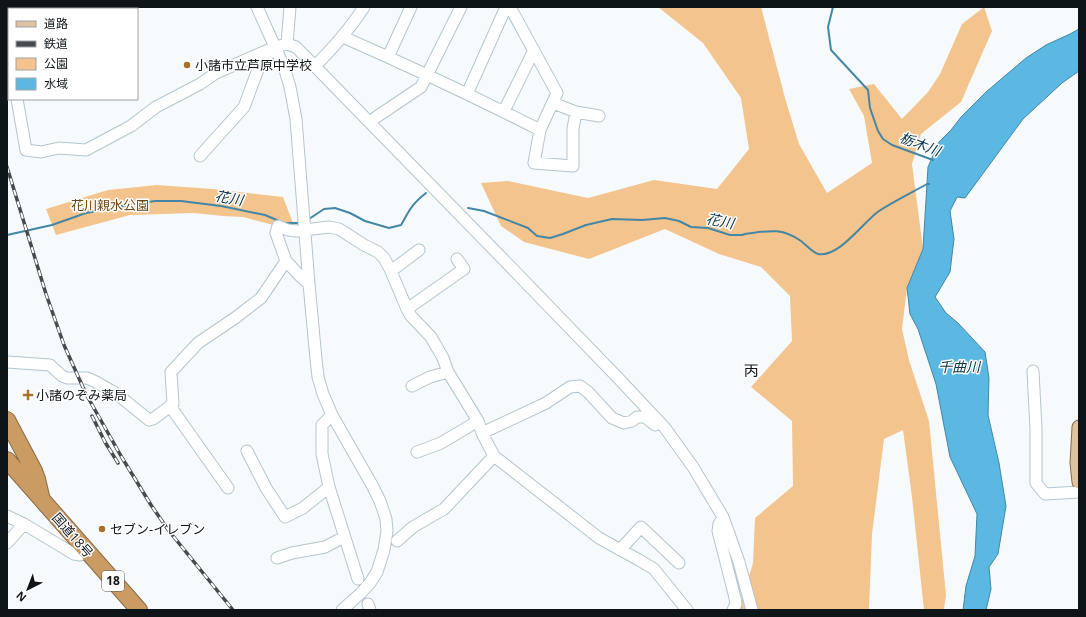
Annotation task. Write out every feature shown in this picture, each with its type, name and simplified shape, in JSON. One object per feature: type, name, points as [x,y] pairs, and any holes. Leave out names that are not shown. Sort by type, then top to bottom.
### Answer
[{"type":"highway","points":[[7,420],[37,479],[42,500]]},
{"type":"highway","points":[[9,462],[19,463],[27,457]]},
{"type":"highway","name":"国道18号","points":[[9,462],[139,610]]},
{"type":"main road","points":[[1079,427],[1077,463],[1079,482]]},
{"type":"street","points":[[257,7],[284,67],[290,87],[296,119],[318,377],[332,415],[380,501],[386,519],[388,532],[377,572],[362,593],[342,610]]},
{"type":"street","points":[[287,44],[290,7]]},
{"type":"street","points":[[315,66],[342,37],[364,7]]},
{"type":"street","points":[[388,57],[411,7]]},
{"type":"street","points":[[369,122],[421,87],[461,7]]},
{"type":"street","points":[[467,94],[506,7]]},
{"type":"street","points":[[510,7],[557,93],[540,130],[534,163],[573,166],[573,129],[576,112]]},
{"type":"street","points":[[342,37],[427,75],[540,130]]},
{"type":"street","points":[[17,100],[26,150],[40,152],[59,148],[86,150],[131,126],[156,107],[200,84],[216,73],[275,47],[287,44],[296,47],[502,257],[664,428],[693,467],[723,517],[739,562],[752,610]]},
{"type":"street","points":[[200,156],[244,107],[260,64],[275,47]]},
{"type":"street","points":[[504,112],[534,50]]},
{"type":"street","points":[[553,103],[576,112],[599,116]]},
{"type":"street","points":[[309,284],[286,260],[276,233],[278,226],[288,230],[305,227],[329,227],[338,229],[378,252],[384,258],[391,271],[411,316],[431,337],[443,358],[448,372],[478,421],[482,433],[494,456],[599,538],[654,569],[687,610]]},
{"type":"street","points":[[391,271],[419,250]]},
{"type":"street","points":[[407,309],[464,270],[457,259]]},
{"type":"street","points":[[7,362],[50,365],[62,376],[67,378],[87,378],[116,394],[149,420],[153,419],[173,404],[171,372],[198,343],[261,298],[286,260]]},
{"type":"street","points":[[1032,371],[1036,428],[1036,483],[1045,494],[1079,492]]},
{"type":"street","points":[[412,386],[430,377],[448,372]]},
{"type":"street","points":[[482,433],[546,403],[570,387],[580,386],[588,392],[612,418],[624,423],[632,421],[637,417],[645,416],[657,428],[664,428]]},
{"type":"street","points":[[170,406],[228,488]]},
{"type":"street","points":[[332,415],[322,425],[322,454],[329,487],[358,579]]},
{"type":"street","points":[[417,452],[441,443],[478,421]]},
{"type":"street","points":[[246,451],[266,488],[285,517],[303,508],[329,487]]},
{"type":"street","points":[[397,541],[413,526],[444,509],[494,456]]},
{"type":"street","points":[[7,516],[24,524],[74,554],[80,555],[87,552]]},
{"type":"street","points":[[723,517],[719,524],[718,531],[735,598],[736,604],[733,610]]},
{"type":"street","points":[[7,543],[24,524]]},
{"type":"street","points":[[620,550],[641,527],[679,563]]},
{"type":"street","points":[[277,558],[292,553],[325,547],[344,537]]},
{"type":"green space","points":[[658,7],[761,7],[799,144],[827,193],[872,163],[864,116],[849,89],[874,84],[902,119],[928,92],[940,74],[962,24],[984,7],[992,31],[961,102],[921,134],[912,164],[923,249],[907,288],[902,329],[909,360],[929,421],[946,595],[944,610],[924,610],[903,430],[884,439],[872,534],[869,610],[739,610],[753,563],[755,518],[793,486],[792,421],[751,387],[792,341],[790,296],[761,267],[719,254],[665,229],[589,259],[524,242],[501,226],[481,183],[508,181],[588,198],[654,180],[717,189],[749,149],[741,98],[703,43]]},
{"type":"green space","name":"花川親水公園","points":[[157,185],[213,189],[283,197],[296,231],[243,217],[194,213],[130,215],[56,235],[46,209],[108,190]]},
{"type":"water","name":"千曲川","points":[[1079,29],[1079,71],[1062,83],[1023,119],[965,198],[957,197],[950,211],[954,239],[950,272],[935,297],[946,313],[958,323],[985,352],[989,378],[988,415],[999,463],[1006,506],[998,554],[989,567],[991,589],[986,610],[963,610],[966,586],[975,556],[977,514],[950,457],[936,384],[918,329],[910,314],[907,288],[923,249],[928,167],[939,142],[986,92],[1026,58],[1046,45]]},
{"type":"waterway","name":"栃木川","points":[[833,7],[828,27],[831,50],[868,90],[870,108],[878,131],[883,139],[892,145],[933,160]]},
{"type":"waterway","name":"花川","points":[[468,208],[484,211],[528,228],[537,236],[550,238],[586,225],[612,219],[642,220],[665,218],[679,221],[691,227],[708,228],[730,235],[742,235],[768,231],[781,232],[801,241],[818,254],[826,254],[834,251],[842,245],[879,211],[929,184]]},
{"type":"waterway","name":"花川","points":[[309,219],[324,209],[335,208],[350,213],[365,221],[389,228],[401,225],[417,200],[426,193]]},
{"type":"waterway","name":"花川","points":[[7,235],[52,225],[86,213],[155,201],[181,201],[221,206],[265,215],[279,221]]},
{"type":"waterway","name":"花川","points":[[283,223],[301,222]]},
{"type":"railway","points":[[7,167],[46,294],[64,345],[86,394],[151,505],[169,531],[233,610]]},
{"type":"railway","points":[[92,416],[105,442],[118,463]]},
{"type":"place","name":"小諸市立芦原中学校","points":[[187,65]]},
{"type":"place","name":"小諸のぞみ薬局","points":[[28,395]]},
{"type":"place","name":"セブン-イレブン","points":[[102,529]]},
{"type":"district","name":"丙","points":[[751,371]]}]
